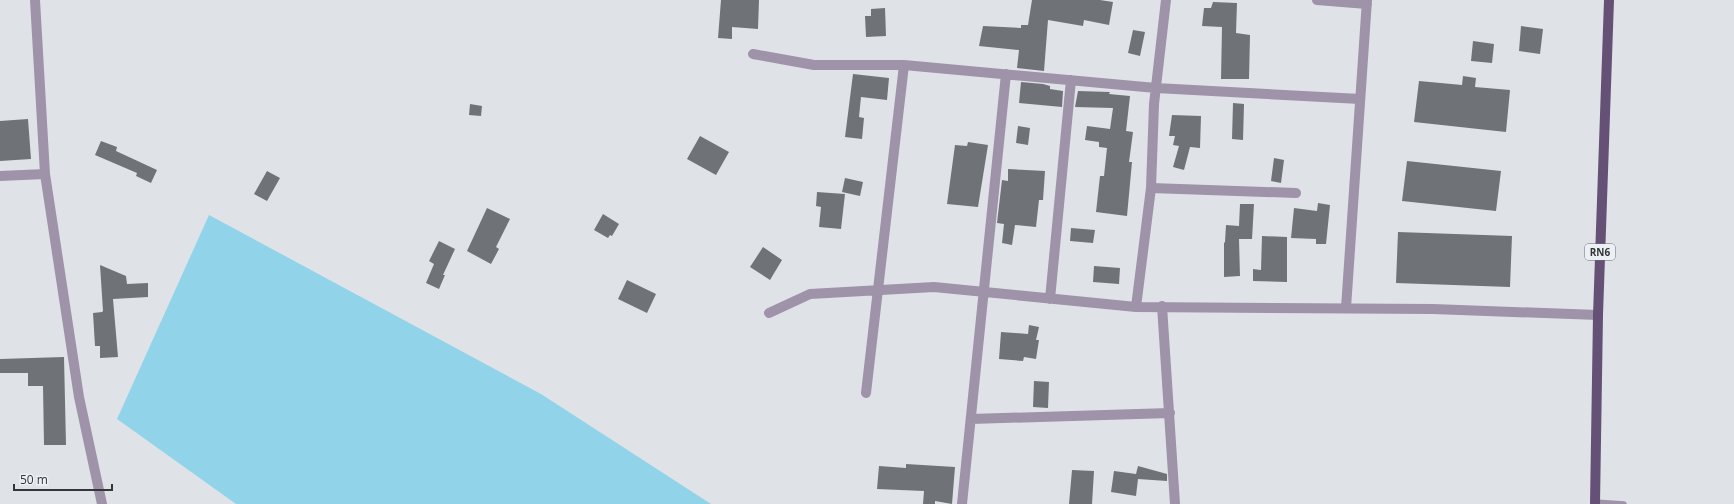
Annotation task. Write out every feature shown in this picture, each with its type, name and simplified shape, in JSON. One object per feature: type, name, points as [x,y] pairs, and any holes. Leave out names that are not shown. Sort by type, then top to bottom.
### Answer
[{"type":"main road","name":"RN6","points":[[1595,503],[1598,315],[1609,0]]},
{"type":"street","points":[[35,0],[45,174],[79,397],[102,504]]},
{"type":"street","points":[[1136,307],[1152,188],[1154,104],[1166,0]]},
{"type":"street","points":[[1317,0],[1367,2],[1346,308]]},
{"type":"street","points":[[753,54],[814,65],[904,64],[1071,80],[1110,82],[1156,88],[1360,99]]},
{"type":"street","points":[[866,393],[904,64]]},
{"type":"street","points":[[962,504],[1006,74]]},
{"type":"street","points":[[1050,299],[1071,80]]},
{"type":"street","points":[[0,176],[45,174]]},
{"type":"street","points":[[1152,188],[1296,193]]},
{"type":"street","points":[[769,313],[810,294],[878,292],[934,288],[1136,307],[1346,308],[1598,315]]},
{"type":"street","points":[[1162,306],[1175,504]]},
{"type":"street","points":[[971,419],[1170,413]]},
{"type":"lane","points":[[1595,503],[1624,504]]},
{"type":"water","points":[[209,215],[541,394],[711,504],[236,504],[117,419]]},
{"type":"building","points":[[721,0],[759,0],[758,29],[732,27],[732,39],[718,38]]},
{"type":"building","points":[[1032,0],[1100,0],[1113,2],[1109,25],[1084,20],[1083,26],[1048,20],[1044,71],[1017,68],[1019,50],[979,46],[983,26],[1021,28],[1021,25],[1028,25]]},
{"type":"building","points":[[1213,2],[1237,3],[1236,33],[1250,35],[1249,79],[1221,79],[1222,27],[1202,26],[1204,8],[1211,8]]},
{"type":"building","points":[[885,8],[886,36],[866,37],[865,16],[871,16],[871,9]]},
{"type":"building","points":[[1521,26],[1543,29],[1540,54],[1519,51]]},
{"type":"building","points":[[1133,30],[1145,32],[1140,56],[1128,53]]},
{"type":"building","points":[[1473,41],[1494,44],[1492,63],[1471,61]]},
{"type":"building","points":[[853,74],[889,78],[887,100],[861,97],[859,117],[864,118],[862,139],[845,137]]},
{"type":"building","points":[[1463,76],[1476,78],[1475,87],[1510,90],[1506,132],[1414,122],[1419,81],[1462,85]]},
{"type":"building","points":[[1021,82],[1043,84],[1050,86],[1050,89],[1063,91],[1062,107],[1019,103]]},
{"type":"building","points":[[1078,91],[1110,92],[1109,94],[1130,96],[1126,131],[1133,132],[1129,162],[1132,162],[1127,216],[1096,212],[1100,176],[1104,176],[1107,148],[1099,147],[1099,142],[1085,140],[1087,126],[1110,129],[1113,108],[1075,107]]},
{"type":"building","points":[[1233,103],[1244,104],[1243,140],[1232,139]]},
{"type":"building","points":[[470,104],[482,106],[481,116],[469,115]]},
{"type":"building","points":[[1172,115],[1201,116],[1200,148],[1190,147],[1184,170],[1173,167],[1179,146],[1173,145],[1175,136],[1169,136]]},
{"type":"building","points":[[28,119],[31,159],[0,161],[0,121]]},
{"type":"building","points":[[1018,126],[1030,128],[1028,145],[1016,143]]},
{"type":"building","points":[[700,136],[729,152],[716,175],[687,159]]},
{"type":"building","points":[[101,141],[117,147],[116,151],[157,170],[151,183],[136,176],[137,173],[95,155]]},
{"type":"building","points":[[968,142],[988,145],[978,207],[947,204],[955,145],[967,146]]},
{"type":"building","points":[[1274,158],[1284,160],[1281,183],[1271,181]]},
{"type":"building","points":[[1407,161],[1501,171],[1496,211],[1402,201]]},
{"type":"building","points":[[1008,169],[1045,171],[1043,200],[1039,200],[1036,227],[1015,225],[1012,245],[1002,243],[1004,224],[997,223],[1002,180],[1008,181]]},
{"type":"building","points":[[267,171],[280,178],[267,201],[254,194]]},
{"type":"building","points":[[845,178],[863,182],[860,196],[842,192]]},
{"type":"building","points":[[817,192],[845,194],[841,229],[819,227],[821,207],[816,206]]},
{"type":"building","points":[[1318,203],[1330,205],[1326,244],[1316,244],[1316,239],[1291,238],[1294,208],[1317,211]]},
{"type":"building","points":[[1240,204],[1254,204],[1252,239],[1239,239],[1240,276],[1224,277],[1224,243],[1226,225],[1239,226]]},
{"type":"building","points":[[487,208],[510,219],[496,247],[499,249],[491,264],[467,251]]},
{"type":"building","points":[[603,214],[619,224],[612,236],[610,235],[608,238],[594,230]]},
{"type":"building","points":[[1071,228],[1095,230],[1093,243],[1070,241]]},
{"type":"building","points":[[1398,232],[1512,236],[1510,287],[1396,283]]},
{"type":"building","points":[[1262,236],[1287,237],[1287,282],[1253,281],[1253,269],[1261,270]]},
{"type":"building","points":[[439,241],[455,249],[443,275],[445,275],[439,289],[426,283],[434,264],[429,261]]},
{"type":"building","points":[[763,247],[782,260],[770,280],[750,267]]},
{"type":"building","points":[[100,265],[126,276],[127,284],[148,283],[148,297],[113,299],[118,357],[100,358],[100,346],[95,346],[93,313],[103,311]]},
{"type":"building","points":[[1094,266],[1120,268],[1119,284],[1093,282]]},
{"type":"building","points":[[627,280],[656,294],[647,313],[618,299]]},
{"type":"building","points":[[1029,325],[1039,327],[1036,340],[1039,340],[1036,359],[1024,357],[1023,361],[999,359],[1001,332],[1028,334]]},
{"type":"building","points":[[64,357],[66,445],[44,445],[43,386],[28,386],[28,373],[0,373],[0,359]]},
{"type":"building","points":[[1034,381],[1049,382],[1048,408],[1033,407]]},
{"type":"building","points":[[906,464],[955,467],[952,504],[935,501],[935,504],[923,504],[924,491],[877,489],[879,466],[906,468]]},
{"type":"building","points":[[1138,466],[1167,474],[1167,481],[1138,479],[1136,496],[1111,492],[1114,471],[1136,474]]},
{"type":"building","points":[[1072,470],[1094,471],[1092,504],[1069,504]]}]
